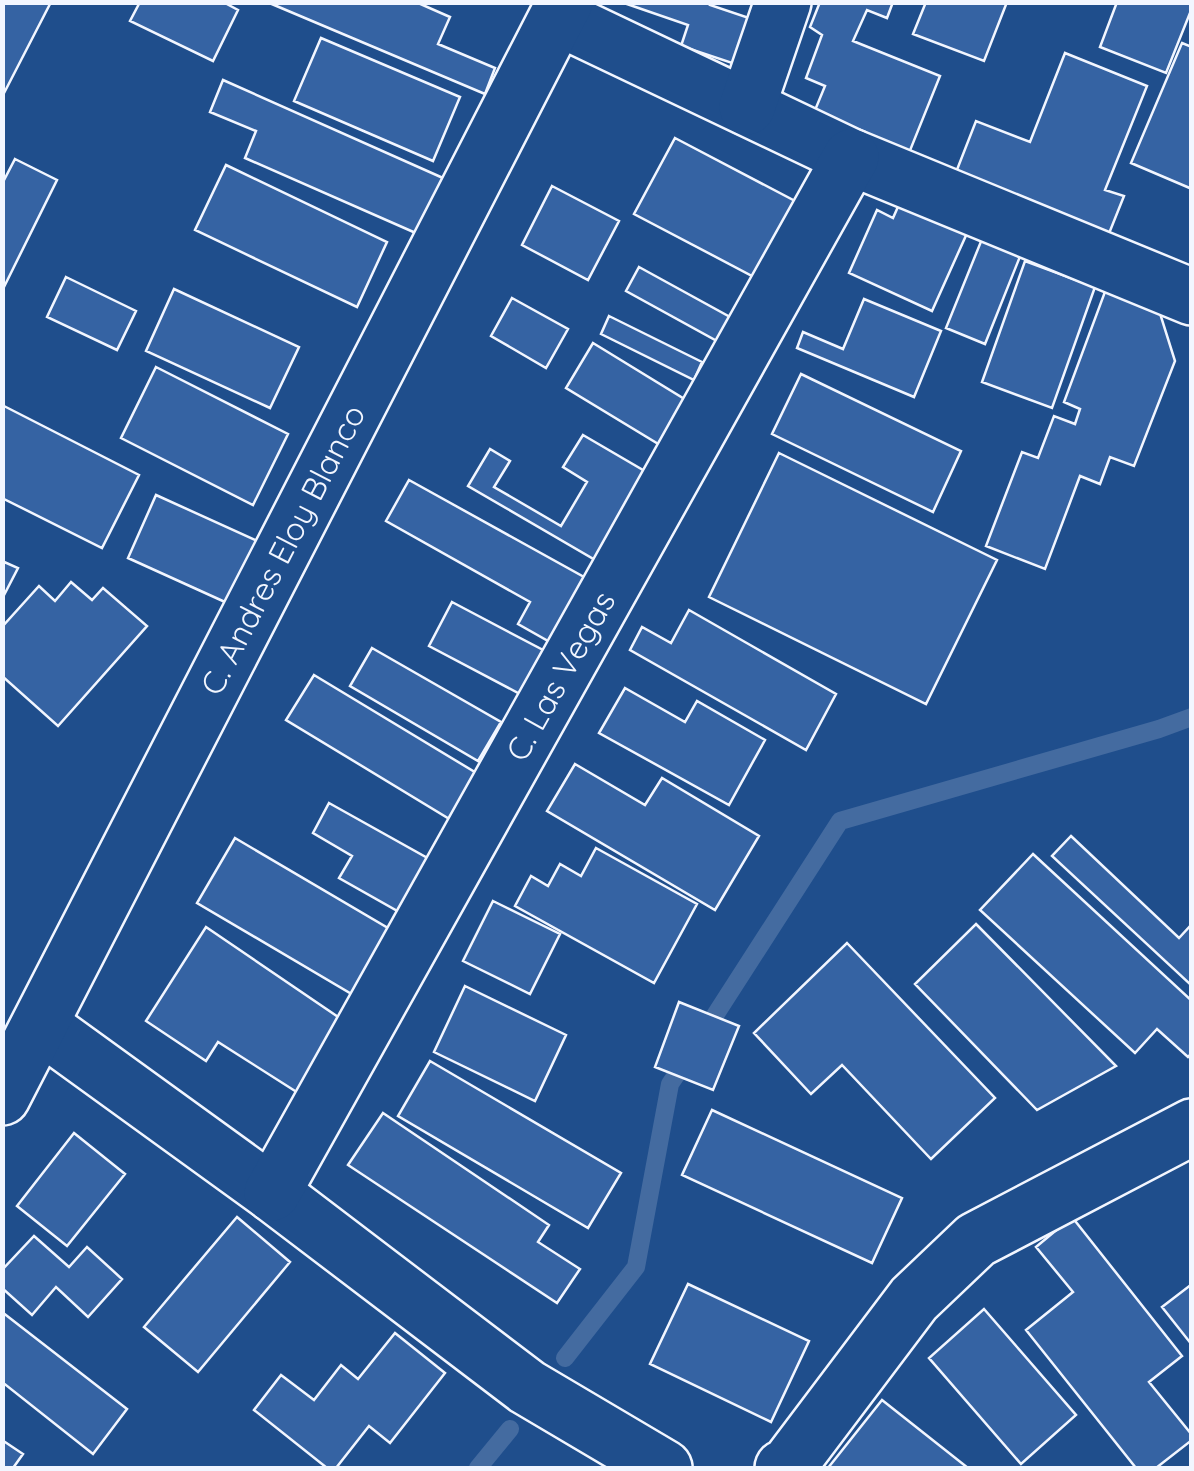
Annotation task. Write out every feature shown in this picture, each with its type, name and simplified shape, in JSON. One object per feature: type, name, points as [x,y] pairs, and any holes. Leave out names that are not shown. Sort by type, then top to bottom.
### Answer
[{"type":"street","points":[[747,107],[783,2]]},
{"type":"street","points":[[562,10],[851,157],[1192,296]]},
{"type":"street","name":"C. Andres Eloy Blanco","points":[[2,1097],[562,10]]},
{"type":"street","name":"C. Las Vegas","points":[[272,1193],[851,157]]},
{"type":"street","points":[[40,1025],[272,1193],[527,1386],[664,1468]]},
{"type":"street","points":[[783,1468],[914,1299],[976,1240],[1192,1126]]},
{"type":"building","points":[[2,2],[51,2],[2,97]]},
{"type":"building","points":[[140,2],[223,2],[238,10],[213,61],[130,21]]},
{"type":"building","points":[[267,2],[416,2],[450,17],[438,44],[495,68],[485,94]]},
{"type":"building","points":[[711,2],[710,5],[755,20],[738,65],[681,46],[688,25],[624,3]]},
{"type":"building","points":[[820,2],[893,2],[887,18],[867,10],[853,41],[940,76],[909,153],[813,115],[825,86],[806,78],[822,35],[810,27]]},
{"type":"building","points":[[926,2],[1007,2],[984,61],[913,34]]},
{"type":"building","points":[[1117,2],[1192,2],[1166,73],[1100,47]]},
{"type":"building","points":[[321,38],[460,97],[433,161],[294,101]]},
{"type":"building","points":[[1182,43],[1192,47],[1192,189],[1131,163]]},
{"type":"building","points":[[1065,53],[1147,86],[1105,190],[1124,196],[1104,246],[951,185],[976,121],[1030,142]]},
{"type":"building","points":[[223,80],[443,178],[418,234],[245,158],[256,131],[210,112]]},
{"type":"building","points":[[675,138],[795,201],[754,277],[634,214]]},
{"type":"building","points":[[15,159],[57,180],[2,291],[2,184]]},
{"type":"building","points":[[226,165],[387,242],[357,307],[195,230]]},
{"type":"building","points":[[552,186],[619,221],[588,280],[522,245]]},
{"type":"building","points":[[901,200],[968,231],[932,311],[849,273],[877,210],[893,218]]},
{"type":"building","points":[[982,239],[1021,254],[985,344],[946,328]]},
{"type":"building","points":[[1025,261],[1095,287],[1052,408],[982,382]]},
{"type":"building","points":[[639,267],[730,317],[717,341],[626,291]]},
{"type":"building","points":[[66,277],[136,311],[117,350],[47,317]]},
{"type":"building","points":[[174,289],[299,347],[270,408],[146,351]]},
{"type":"building","points":[[1106,289],[1158,307],[1175,361],[1134,466],[1110,457],[1100,484],[1080,476],[1045,569],[986,546],[1022,452],[1038,458],[1054,416],[1075,424],[1080,409],[1064,402]]},
{"type":"building","points":[[512,298],[568,329],[546,368],[491,336]]},
{"type":"building","points":[[864,299],[941,331],[914,397],[797,348],[803,332],[843,349]]},
{"type":"building","points":[[609,316],[702,362],[694,380],[601,334]]},
{"type":"building","points":[[593,343],[686,400],[660,445],[566,388]]},
{"type":"building","points":[[156,367],[288,434],[253,505],[121,438]]},
{"type":"building","points":[[801,374],[961,451],[933,512],[772,434]]},
{"type":"building","points":[[2,405],[139,475],[102,548],[2,498]]},
{"type":"building","points":[[583,435],[660,480],[609,568],[468,486],[490,449],[510,461],[494,487],[561,526],[587,482],[563,467]]},
{"type":"building","points":[[779,453],[997,560],[926,704],[709,597]]},
{"type":"building","points":[[409,480],[593,582],[557,646],[518,624],[530,602],[386,521]]},
{"type":"building","points":[[156,495],[264,544],[236,607],[128,558]]},
{"type":"building","points":[[2,561],[18,568],[2,599]]},
{"type":"building","points":[[71,582],[92,600],[103,588],[147,626],[58,726],[2,676],[2,627],[39,586],[55,601]]},
{"type":"building","points":[[452,602],[543,650],[520,694],[429,646]]},
{"type":"building","points":[[689,610],[836,694],[806,750],[630,650],[642,627],[671,643]]},
{"type":"building","points":[[372,648],[501,722],[478,761],[350,686]]},
{"type":"building","points":[[314,675],[483,777],[456,823],[286,720]]},
{"type":"building","points":[[625,688],[685,722],[697,701],[765,740],[729,805],[599,733]]},
{"type":"building","points":[[575,764],[645,805],[662,778],[759,836],[715,910],[547,811]]},
{"type":"building","points":[[329,803],[431,860],[401,913],[339,878],[352,856],[313,833]]},
{"type":"building","points":[[1071,836],[1179,938],[1192,924],[1192,986],[1052,856]]},
{"type":"building","points":[[235,838],[393,931],[355,996],[197,903]]},
{"type":"building","points":[[596,848],[697,904],[654,983],[515,906],[531,876],[548,886],[560,864],[581,876]]},
{"type":"building","points":[[1033,854],[1192,1001],[1192,1053],[1188,1057],[1157,1029],[1135,1053],[980,910]]},
{"type":"building","points":[[493,901],[560,934],[530,994],[463,961]]},
{"type":"building","points":[[976,924],[1116,1066],[1037,1110],[915,984]]},
{"type":"building","points":[[206,927],[347,1023],[303,1096],[218,1042],[206,1061],[146,1021]]},
{"type":"building","points":[[847,943],[995,1098],[931,1159],[842,1065],[811,1094],[754,1033]]},
{"type":"building","points":[[465,986],[566,1035],[535,1101],[434,1052]]},
{"type":"building","points":[[679,1002],[739,1026],[713,1090],[655,1067]]},
{"type":"building","points":[[430,1061],[621,1173],[588,1228],[398,1116]]},
{"type":"building","points":[[712,1110],[902,1198],[872,1263],[682,1175]]},
{"type":"building","points":[[383,1113],[549,1225],[538,1242],[580,1269],[557,1303],[348,1165]]},
{"type":"building","points":[[74,1133],[125,1174],[67,1246],[17,1206]]},
{"type":"building","points":[[237,1217],[290,1262],[198,1372],[144,1327]]},
{"type":"building","points":[[1072,1217],[1182,1356],[1149,1382],[1192,1440],[1156,1468],[1136,1468],[1026,1330],[1073,1292],[1036,1247]]},
{"type":"building","points":[[34,1236],[69,1267],[87,1247],[122,1279],[88,1317],[56,1287],[32,1315],[2,1288],[2,1270]]},
{"type":"building","points":[[688,1284],[809,1341],[771,1422],[650,1364]]},
{"type":"building","points":[[1192,1284],[1192,1345],[1162,1307]]},
{"type":"building","points":[[984,1309],[1076,1415],[1021,1464],[929,1358]]},
{"type":"building","points":[[2,1312],[127,1409],[93,1454],[2,1382]]},
{"type":"building","points":[[395,1333],[445,1373],[390,1443],[369,1426],[336,1468],[327,1468],[254,1410],[281,1375],[314,1400],[341,1365],[358,1379]]},
{"type":"building","points":[[882,1400],[968,1468],[828,1468]]},
{"type":"building","points":[[2,1440],[23,1454],[13,1468],[2,1468]]},
{"type":"waterway","points":[[703,1034],[840,821],[1192,717]]},
{"type":"waterway","points":[[565,1358],[636,1267],[670,1084],[689,1056]]},
{"type":"waterway","points":[[478,1468],[510,1429]]}]
